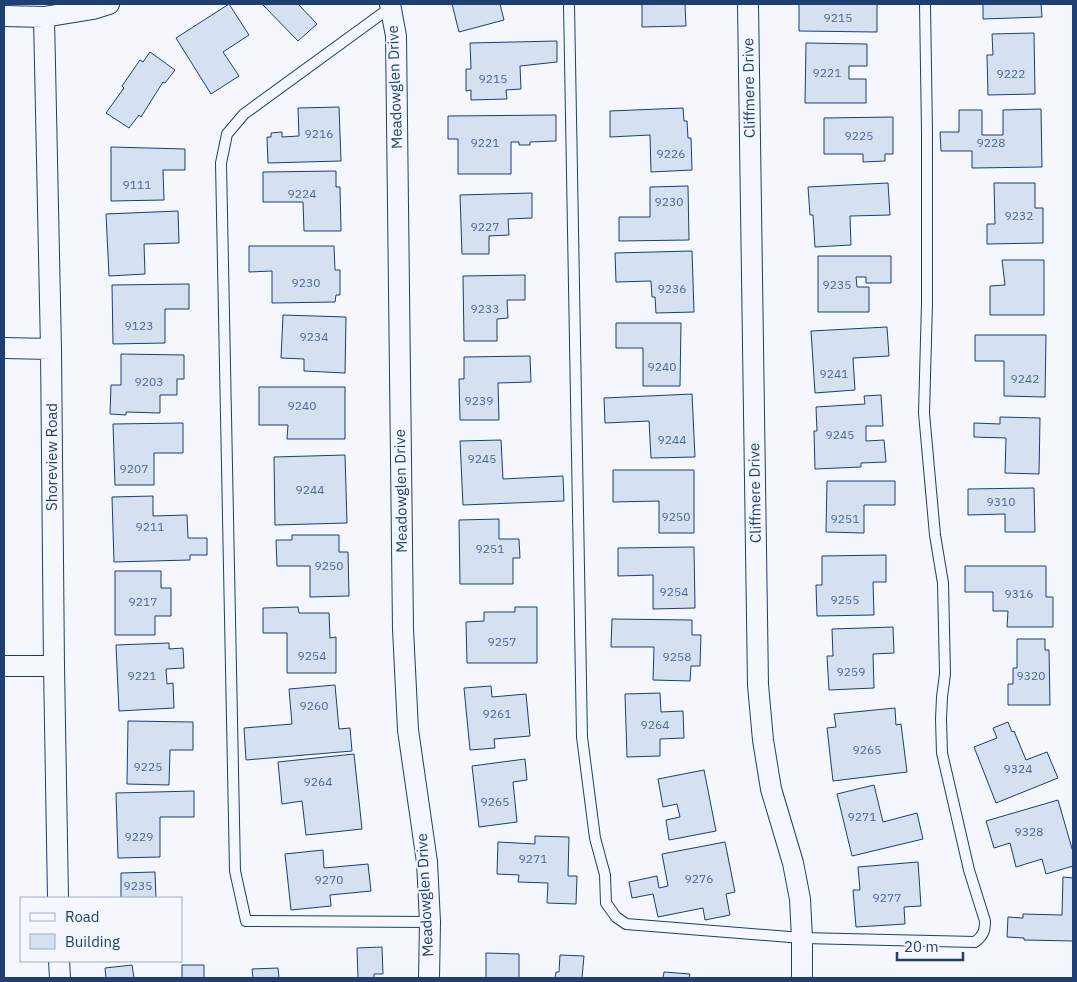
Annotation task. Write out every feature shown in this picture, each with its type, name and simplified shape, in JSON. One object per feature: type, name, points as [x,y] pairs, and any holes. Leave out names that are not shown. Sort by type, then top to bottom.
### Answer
[{"type":"street","points":[[4,16],[44,17],[93,9],[109,4]]},
{"type":"street","name":"Cliffmere Drive","points":[[748,4],[758,685],[763,740],[771,788],[793,863],[800,899],[802,978]]},
{"type":"street","name":"Meadowglen Drive","points":[[391,5],[396,36],[402,630],[408,730],[427,862],[430,922],[429,978]]},
{"type":"street","name":"Shoreview Road","points":[[44,17],[51,349],[58,897]]},
{"type":"street","points":[[4,348],[51,349]]},
{"type":"street","points":[[4,666],[54,666]]},
{"type":"street","points":[[59,962],[60,978]]},
{"type":"lane","points":[[569,4],[582,737],[595,838],[605,875],[606,902],[616,917],[626,924],[802,938],[975,942],[982,937],[985,921],[969,870],[942,753],[941,719],[945,674],[943,583],[935,535],[924,414],[928,304],[925,4]]},
{"type":"lane","points":[[391,5],[244,114],[227,134],[221,163],[235,871],[246,921],[430,922]]},
{"type":"building","points":[[229,4],[249,35],[223,52],[239,76],[211,94],[176,38]]},
{"type":"building","points":[[262,4],[298,4],[317,24],[298,41]]},
{"type":"building","points":[[452,4],[500,4],[504,20],[459,32]]},
{"type":"building","points":[[642,4],[685,4],[686,26],[642,27]]},
{"type":"building","points":[[799,4],[877,4],[877,32],[799,31]]},
{"type":"building","points":[[983,4],[1041,4],[1042,17],[983,19]]},
{"type":"building","points":[[1034,33],[1035,94],[988,95],[987,55],[993,55],[992,34]]},
{"type":"building","points":[[557,41],[557,62],[520,66],[521,89],[506,90],[507,99],[471,100],[471,90],[466,91],[466,69],[471,69],[470,43]]},
{"type":"building","points":[[806,43],[867,44],[867,66],[849,66],[849,79],[866,79],[866,103],[805,103]]},
{"type":"building","points":[[150,52],[175,70],[165,83],[163,82],[141,117],[139,115],[129,128],[106,113],[124,88],[122,86],[140,60],[143,62]]},
{"type":"building","points":[[339,107],[341,161],[268,163],[267,137],[271,137],[271,133],[282,132],[282,137],[299,136],[298,108]]},
{"type":"building","points":[[683,108],[684,121],[687,121],[688,138],[691,138],[692,170],[651,172],[650,135],[610,137],[610,111]]},
{"type":"building","points":[[1041,109],[1042,167],[972,168],[972,151],[941,151],[940,132],[959,132],[959,110],[982,110],[982,135],[1003,135],[1003,110]]},
{"type":"building","points":[[556,115],[556,141],[530,142],[530,145],[519,145],[519,142],[511,142],[511,174],[458,174],[458,139],[448,139],[448,116]]},
{"type":"building","points":[[893,117],[893,154],[885,154],[885,161],[863,162],[863,154],[824,154],[824,118]]},
{"type":"building","points":[[111,147],[185,149],[185,170],[163,170],[164,200],[111,201]]},
{"type":"building","points":[[336,171],[336,187],[340,187],[341,231],[304,231],[303,202],[263,202],[263,172]]},
{"type":"building","points":[[888,183],[890,215],[850,216],[851,245],[815,247],[813,215],[810,215],[808,187]]},
{"type":"building","points":[[994,183],[1035,183],[1035,208],[1043,208],[1043,243],[987,244],[987,224],[995,224]]},
{"type":"building","points":[[688,186],[689,240],[619,241],[619,217],[650,217],[650,187]]},
{"type":"building","points":[[532,193],[532,218],[508,219],[509,235],[489,236],[489,254],[462,254],[460,195]]},
{"type":"building","points":[[178,211],[179,243],[144,244],[145,274],[109,276],[106,214]]},
{"type":"building","points":[[249,246],[334,246],[335,270],[340,270],[340,295],[336,295],[335,302],[272,303],[272,271],[249,272]]},
{"type":"building","points":[[692,251],[694,312],[656,313],[651,281],[616,282],[615,253]]},
{"type":"building","points":[[818,256],[891,256],[891,283],[866,283],[866,277],[856,277],[857,287],[869,287],[869,312],[818,312]]},
{"type":"building","points":[[1002,260],[1044,260],[1044,315],[990,315],[990,286],[1005,285]]},
{"type":"building","points":[[525,275],[525,300],[507,300],[508,318],[497,319],[497,341],[464,341],[463,276]]},
{"type":"building","points":[[189,284],[189,309],[165,309],[165,343],[113,344],[112,285]]},
{"type":"building","points":[[283,315],[346,317],[345,373],[304,371],[304,359],[281,358]]},
{"type":"building","points":[[616,323],[681,323],[680,386],[643,386],[643,348],[616,348]]},
{"type":"building","points":[[887,327],[889,356],[853,358],[855,390],[815,393],[811,331]]},
{"type":"building","points":[[975,335],[1046,335],[1045,397],[1004,396],[1004,361],[975,361]]},
{"type":"building","points":[[121,354],[184,355],[184,379],[177,379],[177,395],[160,395],[160,413],[126,412],[126,415],[110,414],[111,385],[121,385]]},
{"type":"building","points":[[530,356],[531,382],[498,383],[499,420],[460,420],[459,379],[464,379],[464,357]]},
{"type":"building","points":[[259,387],[345,387],[345,439],[287,439],[288,425],[259,425]]},
{"type":"building","points":[[692,394],[695,457],[651,458],[649,421],[605,423],[604,398]]},
{"type":"building","points":[[881,395],[883,426],[866,426],[866,441],[884,440],[886,462],[861,463],[861,467],[815,469],[814,431],[817,431],[816,407],[865,404],[864,396]]},
{"type":"building","points":[[1000,417],[1040,418],[1039,474],[1005,473],[1006,438],[974,437],[974,423],[1000,424]]},
{"type":"building","points":[[183,423],[183,453],[154,453],[154,485],[115,485],[113,424]]},
{"type":"building","points":[[501,440],[503,479],[563,476],[564,501],[463,505],[460,441]]},
{"type":"building","points":[[345,455],[347,523],[275,525],[274,457]]},
{"type":"building","points":[[613,470],[694,470],[694,533],[659,533],[659,501],[613,502]]},
{"type":"building","points":[[827,481],[895,481],[895,505],[864,505],[864,533],[826,532]]},
{"type":"building","points":[[1034,488],[1035,532],[1005,532],[1005,514],[968,515],[968,489]]},
{"type":"building","points":[[153,496],[153,516],[187,515],[188,538],[207,538],[207,555],[190,555],[190,560],[114,562],[112,497]]},
{"type":"building","points":[[499,519],[499,539],[519,539],[520,558],[513,558],[513,584],[460,584],[459,520]]},
{"type":"building","points":[[292,535],[339,535],[339,552],[348,552],[349,596],[310,597],[310,566],[277,566],[276,540],[292,540]]},
{"type":"building","points":[[694,547],[695,608],[653,609],[653,575],[618,576],[618,548]]},
{"type":"building","points":[[886,555],[886,582],[873,582],[874,615],[817,616],[816,585],[822,585],[822,556]]},
{"type":"building","points":[[965,566],[1046,566],[1046,597],[1053,597],[1053,627],[1007,627],[1008,611],[993,611],[993,592],[965,592]]},
{"type":"building","points":[[115,571],[161,571],[161,588],[171,588],[171,616],[155,616],[155,635],[115,635]]},
{"type":"building","points":[[298,607],[299,613],[329,613],[330,638],[336,637],[336,673],[287,673],[287,633],[263,633],[263,608]]},
{"type":"building","points":[[515,607],[537,607],[537,663],[467,663],[466,622],[484,621],[484,612],[515,612]]},
{"type":"building","points":[[612,619],[692,620],[692,635],[701,635],[700,666],[691,666],[690,681],[653,680],[654,647],[611,647]]},
{"type":"building","points":[[893,627],[894,653],[873,654],[874,688],[829,690],[827,656],[833,656],[832,629]]},
{"type":"building","points":[[1017,639],[1045,639],[1045,650],[1049,650],[1050,705],[1008,705],[1008,684],[1013,684],[1013,668],[1017,668]]},
{"type":"building","points":[[169,643],[169,649],[183,648],[184,668],[166,669],[167,684],[173,683],[174,708],[119,711],[116,645]]},
{"type":"building","points":[[335,685],[339,729],[350,728],[352,751],[246,760],[244,728],[292,724],[289,689]]},
{"type":"building","points":[[491,686],[492,697],[526,694],[530,736],[494,739],[495,748],[470,750],[464,688]]},
{"type":"building","points":[[660,693],[661,712],[683,711],[684,738],[660,739],[660,756],[627,757],[625,694]]},
{"type":"building","points":[[895,708],[896,725],[901,724],[907,772],[833,781],[827,728],[836,727],[834,714]]},
{"type":"building","points":[[128,721],[193,722],[193,750],[170,750],[169,785],[127,784]]},
{"type":"building","points":[[1008,722],[1012,732],[1014,731],[1026,760],[1047,752],[1058,778],[996,803],[974,747],[997,738],[993,728]]},
{"type":"building","points":[[354,754],[362,829],[306,835],[302,801],[282,804],[278,762]]},
{"type":"building","points":[[525,759],[527,780],[513,782],[517,822],[479,827],[472,766]]},
{"type":"building","points":[[704,770],[716,831],[669,840],[666,820],[680,817],[677,804],[663,807],[658,779]]},
{"type":"building","points":[[874,785],[883,822],[917,813],[923,839],[852,856],[837,794]]},
{"type":"building","points":[[194,791],[194,817],[160,817],[160,857],[118,858],[116,793]]},
{"type":"building","points":[[1058,800],[1073,852],[1073,866],[1046,874],[1042,859],[1016,867],[1010,843],[994,848],[986,821]]},
{"type":"building","points":[[535,836],[569,837],[568,876],[577,876],[576,904],[547,903],[548,883],[518,882],[519,875],[497,874],[498,842],[535,844]]},
{"type":"building","points":[[725,842],[735,892],[726,894],[730,915],[705,920],[703,908],[658,917],[653,894],[632,898],[629,882],[657,876],[659,888],[668,886],[662,854]]},
{"type":"building","points":[[323,850],[324,868],[368,864],[371,891],[330,895],[331,906],[291,910],[285,854]]},
{"type":"building","points":[[918,862],[921,906],[904,907],[905,924],[856,927],[853,890],[860,890],[858,867]]},
{"type":"building","points":[[155,872],[156,897],[121,897],[121,873]]},
{"type":"building","points":[[1063,877],[1073,878],[1073,941],[1024,940],[1024,938],[1007,937],[1008,917],[1023,918],[1023,914],[1062,915]]},
{"type":"building","points":[[382,947],[383,974],[374,974],[374,978],[358,978],[357,948]]},
{"type":"building","points":[[486,953],[519,954],[519,978],[486,978]]},
{"type":"building","points":[[560,955],[584,956],[582,978],[555,978],[556,972],[559,972]]},
{"type":"building","points":[[132,965],[134,978],[106,978],[105,968]]},
{"type":"building","points":[[182,965],[204,965],[204,978],[182,978]]},
{"type":"building","points":[[278,968],[279,978],[253,978],[252,969]]},
{"type":"building","points":[[664,972],[690,974],[689,978],[663,978]]}]
